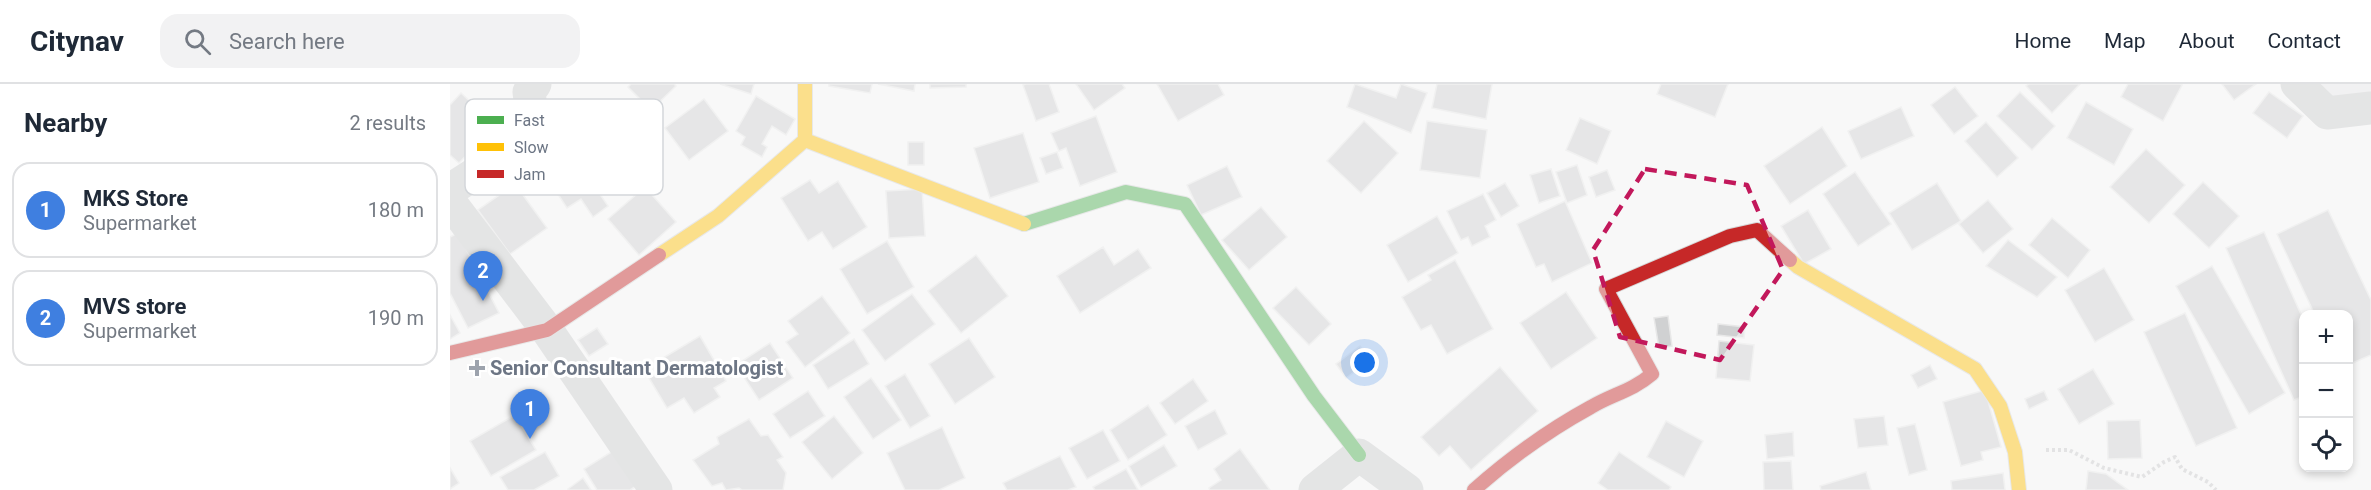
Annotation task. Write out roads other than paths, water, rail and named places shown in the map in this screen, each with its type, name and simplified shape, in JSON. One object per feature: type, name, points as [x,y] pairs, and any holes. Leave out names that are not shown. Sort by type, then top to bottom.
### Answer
[{"type":"street","points":[[530,99],[529,92],[535,84]]},
{"type":"street","points":[[450,353],[546,330],[718,216],[805,140],[805,84]]},
{"type":"street","points":[[2297,84],[2327,113],[2371,108]]},
{"type":"street","points":[[805,140],[1024,224],[1126,192],[1185,204],[1314,396],[1359,455],[1407,490]]},
{"type":"street","points":[[450,190],[465,180]]},
{"type":"street","points":[[450,202],[546,330],[656,490]]},
{"type":"street","points":[[1474,490],[1510,458],[1592,406],[1638,386],[1652,374],[1606,289],[1730,236],[1757,230],[1798,267],[1975,369],[2000,406],[2015,452],[2019,490]]},
{"type":"street","points":[[1314,490],[1359,455]]},
{"type":"place","name":"MVS store","points":[[483,301]]},
{"type":"place","name":"Senior Consultant Dermatologist","points":[[477,368]]},
{"type":"place","name":"MKS Store","points":[[530,439]]}]
